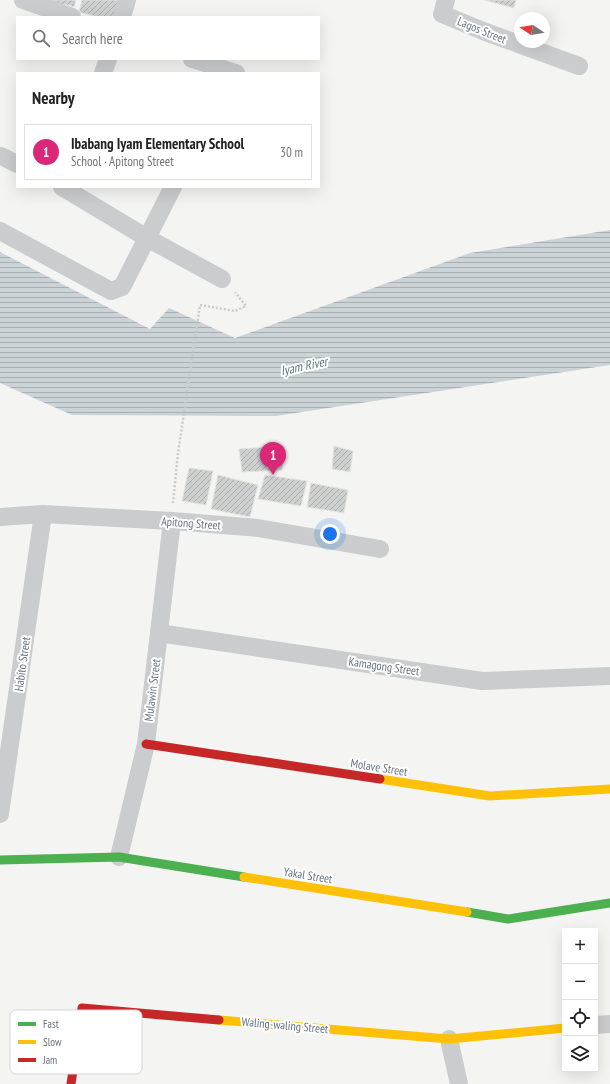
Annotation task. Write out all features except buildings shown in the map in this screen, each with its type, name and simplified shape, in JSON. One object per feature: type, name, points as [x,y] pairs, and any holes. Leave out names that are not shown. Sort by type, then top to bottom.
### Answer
[{"type":"street","points":[[23,0],[69,16]]},
{"type":"street","points":[[122,16],[127,0]]},
{"type":"street","name":"Lagos Street","points":[[446,0],[442,14],[483,31],[579,66]]},
{"type":"street","points":[[103,72],[108,60]]},
{"type":"street","points":[[194,60],[216,70],[229,72]]},
{"type":"street","points":[[1,156],[16,164]]},
{"type":"street","points":[[66,188],[147,238],[222,280]]},
{"type":"street","points":[[0,231],[111,291],[122,287],[172,188]]},
{"type":"street","name":"Apitong Street","points":[[0,517],[43,514],[172,521],[258,528],[380,549]]},
{"type":"street","name":"Habito Street","points":[[0,814],[43,514]]},
{"type":"street","name":"Mulawin Street","points":[[120,857],[146,744],[172,521]]},
{"type":"street","name":"Kamagong Street","points":[[159,633],[482,681],[610,676]]},
{"type":"street","name":"Molave Street","points":[[146,744],[490,796],[610,789]]},
{"type":"street","name":"Yakal Street","points":[[0,860],[120,857],[508,919],[610,903]]},
{"type":"street","name":"Waling-waling Street","points":[[82,1010],[82,1008],[106,1010]]},
{"type":"street","name":"Waling-waling Street","points":[[142,1013],[449,1039],[562,1028]]},
{"type":"street","points":[[598,1025],[610,1024]]},
{"type":"street","points":[[449,1039],[459,1084]]},
{"type":"street","name":"Waling-waling Street","points":[[71,1084],[72,1074]]},
{"type":"path","points":[[172,521],[178,453],[200,304],[235,311],[246,306],[234,291],[222,280]]},
{"type":"water","name":"Iyam River","points":[[610,230],[610,365],[276,416],[72,415],[0,383],[0,252],[150,329],[169,308],[235,338],[470,253]]},
{"type":"traffic: fast","points":[[0,860],[119,857],[244,877]]},
{"type":"traffic: fast","points":[[467,912],[508,919],[610,903]]},
{"type":"traffic: slow","points":[[380,779],[490,796],[610,789]]},
{"type":"traffic: slow","points":[[244,877],[467,912]]},
{"type":"traffic: slow","points":[[219,1020],[449,1039],[562,1028]]},
{"type":"traffic: jam","points":[[146,744],[380,779]]},
{"type":"traffic: jam","points":[[82,1010],[82,1008],[105,1010]]},
{"type":"traffic: jam","points":[[142,1013],[219,1020]]},
{"type":"traffic: jam","points":[[71,1084],[72,1074]]},
{"type":"place","name":"Ibabang Iyam Elementary School","points":[[273,475]]}]
